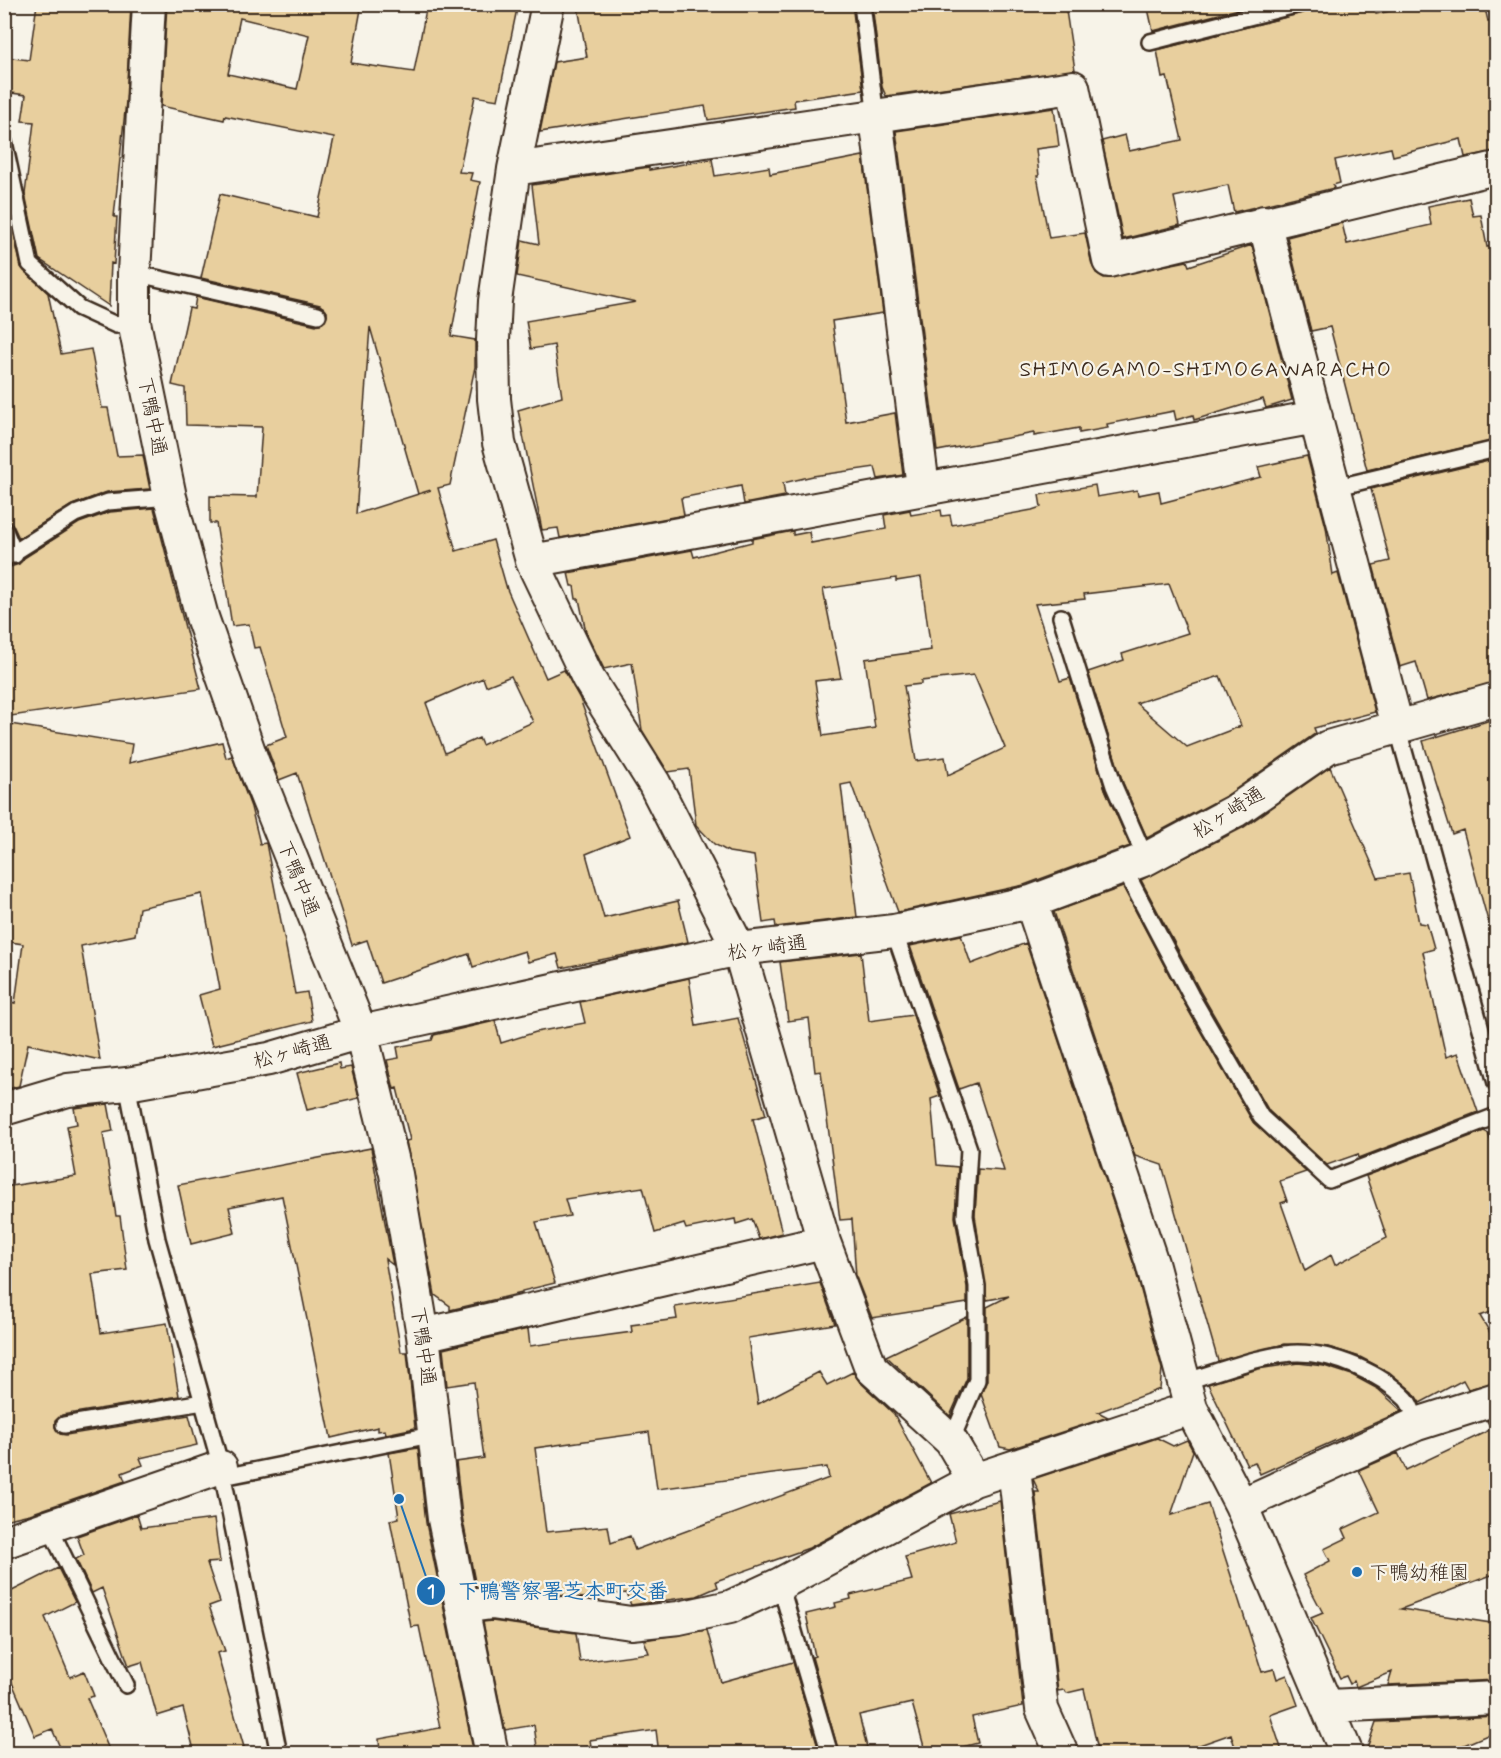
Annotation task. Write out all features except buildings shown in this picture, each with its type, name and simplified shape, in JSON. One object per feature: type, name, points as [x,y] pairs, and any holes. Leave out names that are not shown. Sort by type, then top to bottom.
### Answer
[{"type":"street","name":"下鴨中通","points":[[149,4],[134,273],[134,322],[170,497],[201,617],[253,763],[361,1032],[396,1174],[423,1335],[444,1519],[492,1754]]},
{"type":"street","points":[[548,4],[514,169],[495,301],[494,399],[499,443],[532,561],[588,678],[654,783],[739,949],[824,1242],[871,1368],[951,1441],[974,1480]]},
{"type":"street","points":[[514,169],[876,118],[1073,87],[1109,261],[1497,168]]},
{"type":"street","points":[[876,118],[923,487]]},
{"type":"street","points":[[1264,222],[1397,726]]},
{"type":"street","points":[[532,561],[923,487],[1316,417]]},
{"type":"street","name":"松ヶ崎通","points":[[4,1109],[68,1090],[127,1084],[269,1059],[361,1032],[739,949],[894,931],[1031,902],[1136,864],[1235,811],[1328,747],[1497,699]]},
{"type":"street","points":[[1031,902],[1152,1263],[1187,1395],[1241,1505],[1329,1706],[1347,1754]]},
{"type":"street","points":[[423,1335],[824,1242]]},
{"type":"street","points":[[462,1607],[492,1603],[631,1623],[679,1618],[730,1607],[780,1584],[974,1480],[1014,1468],[1187,1395]]},
{"type":"street","points":[[1241,1505],[1417,1424],[1497,1399]]},
{"type":"street","points":[[1014,1468],[1042,1708],[1062,1754]]},
{"type":"street","points":[[4,1542],[222,1472]]},
{"type":"street","points":[[1329,1706],[1497,1698]]},
{"type":"lane","points":[[862,4],[876,118]]},
{"type":"lane","points":[[1150,42],[1300,4]]},
{"type":"lane","points":[[4,142],[30,264],[79,308],[116,325],[134,322]]},
{"type":"lane","points":[[134,273],[318,315]]},
{"type":"lane","points":[[1334,488],[1497,449]]},
{"type":"lane","points":[[4,529],[10,557],[36,536],[75,514],[108,502],[170,497]]},
{"type":"lane","points":[[1061,617],[1136,864],[1131,882],[1191,996],[1261,1116],[1329,1180],[1497,1116]]},
{"type":"lane","points":[[1397,726],[1497,1083]]},
{"type":"lane","points":[[894,931],[969,1149],[964,1216],[977,1286],[977,1380],[951,1441]]},
{"type":"lane","points":[[127,1084],[157,1239],[222,1472],[279,1754]]},
{"type":"lane","points":[[1187,1395],[1297,1353],[1322,1356],[1355,1366],[1384,1382],[1408,1400],[1417,1424]]},
{"type":"lane","points":[[64,1425],[203,1402]]},
{"type":"lane","points":[[222,1472],[436,1434]]},
{"type":"lane","points":[[49,1526],[126,1684]]},
{"type":"lane","points":[[780,1584],[830,1754]]},
{"type":"place","name":"下鴨警察署芝本町交番","points":[[399,1499]]},
{"type":"place","name":"下鴨幼稚園","points":[[1357,1572]]},
{"type":"district","name":"SHIMOGAMO-SHIMOGAWARACHO","points":[[1206,369]]}]
